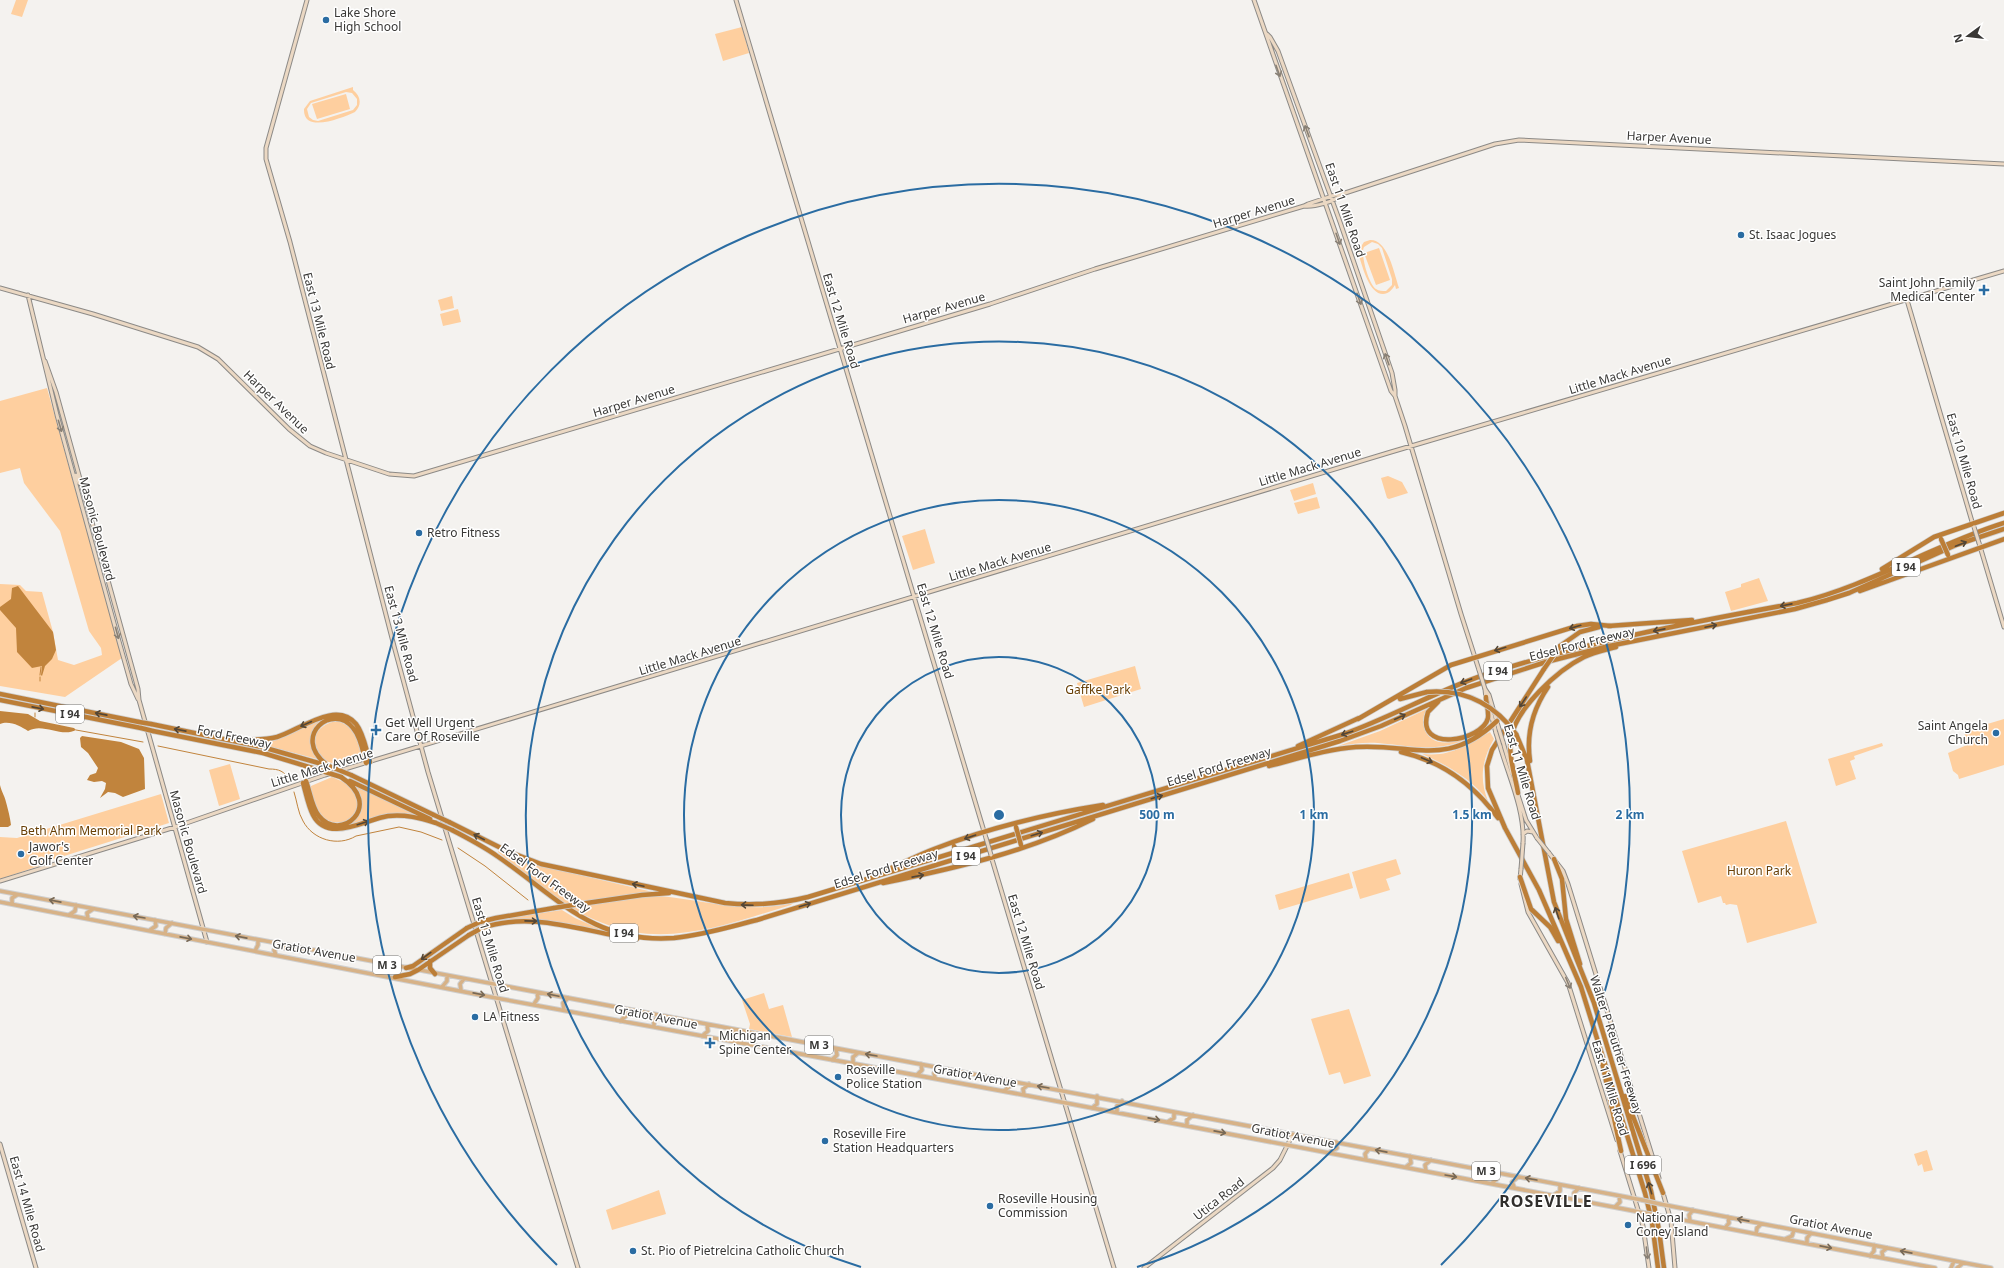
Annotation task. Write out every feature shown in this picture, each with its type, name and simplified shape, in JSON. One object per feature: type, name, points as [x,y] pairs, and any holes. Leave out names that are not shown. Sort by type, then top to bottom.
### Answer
[{"type":"highway","points":[[1824,595],[1884,568],[1926,541],[2003,514]]},
{"type":"highway","name":"Edsel Ford Freeway","points":[[450,822],[507,851],[541,864],[677,893],[725,903],[759,905],[808,897],[1294,749],[1368,725],[1454,686],[1484,675],[1584,646],[1797,602],[1824,595],[1854,584],[1939,546],[2004,523]]},
{"type":"highway","name":"Edsel Ford Freeway","points":[[452,830],[489,851],[553,900],[573,913],[595,924],[636,936],[674,938],[702,934],[757,920],[1358,735],[1448,695],[1568,656],[1609,646],[1808,606],[1849,593],[1950,548],[2004,529]]},
{"type":"highway","points":[[1941,536],[1948,555],[1953,559]]},
{"type":"highway","points":[[1808,606],[1829,602],[1953,559],[1979,545],[2004,540]]},
{"type":"highway","points":[[1505,828],[1489,792],[1486,777],[1488,761],[1495,744],[1560,646],[1573,636],[1585,630],[1610,626],[1711,619]]},
{"type":"highway","points":[[1358,719],[1407,692],[1444,668],[1577,626],[1591,624],[1610,626]]},
{"type":"highway","points":[[1518,792],[1511,750],[1512,733],[1517,721],[1529,704],[1560,673],[1575,662],[1595,653],[1644,640]]},
{"type":"highway","points":[[1536,807],[1530,759],[1530,727],[1535,711],[1543,694],[1560,673]]},
{"type":"highway","points":[[1294,749],[1403,698],[1427,692],[1452,692],[1477,700],[1502,717],[1516,734],[1527,760],[1536,807]]},
{"type":"highway","name":"Ford Freeway","points":[[0,694],[232,740],[284,752],[329,766],[351,775],[450,822]]},
{"type":"highway","points":[[1448,695],[1433,705],[1426,718],[1426,725],[1431,734],[1437,739],[1444,740],[1473,733],[1482,728],[1488,719],[1486,696]]},
{"type":"highway","name":"Ford Freeway","points":[[0,700],[263,753],[341,777],[376,792],[452,830]]},
{"type":"highway","points":[[232,740],[274,738],[325,716],[341,715],[353,721],[359,728],[368,762]]},
{"type":"highway","points":[[329,766],[315,752],[312,740],[319,726],[333,719],[343,720],[354,729],[368,762]]},
{"type":"highway","points":[[1244,770],[1345,748],[1376,747],[1423,752],[1443,750],[1469,742],[1495,723]]},
{"type":"highway","points":[[1376,747],[1409,753],[1447,770],[1478,793],[1505,828]]},
{"type":"highway","points":[[305,782],[318,816],[329,824],[341,825],[354,818],[359,810],[360,803],[358,793],[354,787],[341,777]]},
{"type":"highway","points":[[305,782],[313,815],[321,824],[329,828],[341,829],[381,818],[395,816],[414,817],[436,823]]},
{"type":"highway","points":[[865,879],[930,850],[955,844],[984,832],[1014,826],[1078,809],[1119,802]]},
{"type":"highway","name":"Walter P Reuther Freeway","points":[[1536,807],[1554,902],[1560,921],[1594,1003],[1653,1198],[1664,1268]]},
{"type":"highway","points":[[825,898],[961,865],[1045,840],[1106,812]]},
{"type":"highway","points":[[1014,826],[1020,847]]},
{"type":"highway","name":"Walter P Reuther Freeway","points":[[1505,828],[1539,890],[1590,1012],[1645,1193],[1652,1222],[1658,1268]]},
{"type":"highway","points":[[955,844],[961,865]]},
{"type":"highway","points":[[1554,859],[1562,879],[1566,919],[1583,975]]},
{"type":"highway","points":[[1520,877],[1529,906],[1552,930],[1576,976]]},
{"type":"highway","points":[[406,968],[413,966],[467,928],[480,922],[554,908],[646,894],[677,893]]},
{"type":"highway","points":[[395,977],[410,974],[418,970],[469,935],[482,928],[505,923],[532,921],[554,923],[643,940],[677,940],[702,934]]},
{"type":"highway","points":[[430,961],[430,968],[435,974]]},
{"type":"highway","points":[[1590,1012],[1612,1104],[1621,1152]]},
{"type":"highway","points":[[1612,1064],[1663,1193]]},
{"type":"main road","name":"East 13 Mile Road","points":[[307,0],[266,148],[266,156],[290,242],[345,460],[422,747],[493,984],[519,1079],[578,1268]]},
{"type":"main road","name":"East 12 Mile Road","points":[[736,0],[1114,1268]]},
{"type":"main road","name":"East 11 Mile Road","points":[[1254,0],[1411,446],[1459,609],[1476,657],[1486,696],[1495,723],[1499,729],[1525,816],[1537,838],[1563,871],[1568,884],[1670,1217],[1675,1268]]},
{"type":"main road","name":"East 11 Mile Road","points":[[1267,34],[1275,45],[1370,308],[1393,379],[1396,390],[1394,396]]},
{"type":"main road","points":[[1270,47],[1275,45]]},
{"type":"main road","name":"Harper Avenue","points":[[0,288],[165,336],[203,349],[224,364],[301,439],[320,450],[345,460],[395,475],[407,476],[422,475],[990,304],[1091,270],[1325,200],[1495,144],[1519,140],[2004,164]]},
{"type":"main road","points":[[1314,169],[1320,168]]},
{"type":"main road","points":[[1321,191],[1328,189]]},
{"type":"main road","points":[[1330,216],[1337,215]]},
{"type":"main road","points":[[1346,262],[1353,260]]},
{"type":"main road","name":"Little Mack Avenue","points":[[1,882],[175,827],[368,762],[422,747],[1411,446],[2004,271]]},
{"type":"main road","name":"Masonic Boulevard","points":[[28,295],[45,361],[55,410],[131,683],[139,700]]},
{"type":"main road","name":"East 10 Mile Road","points":[[1907,300],[2004,627]]},
{"type":"main road","points":[[1363,310],[1370,308]]},
{"type":"main road","points":[[1373,338],[1379,337]]},
{"type":"main road","name":"Masonic Boulevard","points":[[45,361],[54,386],[76,464],[136,681],[139,700],[207,942]]},
{"type":"main road","points":[[50,389],[54,386]]},
{"type":"main road","points":[[54,404],[57,398]]},
{"type":"main road","points":[[55,410],[62,414]]},
{"type":"main road","points":[[65,445],[69,447],[76,464]]},
{"type":"main road","points":[[74,477],[76,475],[79,484],[81,484]]},
{"type":"main road","points":[[83,512],[88,523],[91,522]]},
{"type":"main road","points":[[101,576],[106,572]]},
{"type":"main road","points":[[109,606],[112,609],[115,607]]},
{"type":"main road","points":[[120,645],[125,647],[130,661]]},
{"type":"main road","points":[[131,683],[136,681]]},
{"type":"main road","name":"East 11 Mile Road","points":[[1485,689],[1489,695],[1496,733],[1520,814],[1523,834],[1520,877],[1523,896],[1528,912],[1568,983],[1636,1199],[1644,1232],[1648,1268]]},
{"type":"main road","points":[[1523,834],[1527,831],[1533,832]]},
{"type":"main road","name":"Gratiot Avenue","points":[[0,891],[659,1016],[1097,1096],[1174,1112],[1636,1199]]},
{"type":"main road","points":[[12,904],[12,898],[18,894]]},
{"type":"main road","name":"Gratiot Avenue","points":[[0,902],[395,977],[496,998],[1187,1125],[1639,1212]]},
{"type":"main road","points":[[70,915],[75,911],[76,905]]},
{"type":"main road","points":[[88,919],[88,911],[95,909]]},
{"type":"main road","points":[[150,931],[156,926],[155,920]]},
{"type":"main road","points":[[165,934],[166,928],[172,923]]},
{"type":"main road","points":[[255,951],[258,945],[258,940]]},
{"type":"main road","points":[[276,955],[274,950],[276,947],[303,951],[309,949]]},
{"type":"main road","points":[[442,987],[447,981],[446,976]]},
{"type":"main road","points":[[461,990],[460,984],[464,979]]},
{"type":"main road","points":[[534,1004],[538,998],[537,992]]},
{"type":"main road","points":[[564,1010],[563,1003],[568,998]]},
{"type":"main road","points":[[620,1021],[626,1016],[626,1009]]},
{"type":"main road","points":[[654,1027],[654,1020],[659,1016]]},
{"type":"main road","points":[[702,1036],[708,1031],[708,1025]]},
{"type":"main road","points":[[730,1041],[729,1035],[734,1030]]},
{"type":"main road","points":[[832,1060],[837,1054],[836,1049]]},
{"type":"main road","points":[[853,1063],[853,1058],[858,1053]]},
{"type":"main road","points":[[917,1075],[922,1070],[921,1064]]},
{"type":"main road","points":[[935,1078],[934,1073],[940,1068]]},
{"type":"main road","points":[[1004,1091],[1010,1086],[1010,1081]]},
{"type":"main road","points":[[1024,1095],[1023,1089],[1029,1084]]},
{"type":"main road","points":[[1092,1108],[1097,1104],[1097,1096]]},
{"type":"main road","points":[[1117,1112],[1117,1106],[1122,1101]]},
{"type":"main road","points":[[1168,1122],[1174,1118],[1174,1112]]},
{"type":"main road","points":[[1187,1125],[1187,1120],[1193,1115]]},
{"type":"main road","name":"Utica Road","points":[[1144,1268],[1273,1168],[1280,1160],[1293,1134]]},
{"type":"main road","points":[[1329,1152],[1337,1148],[1336,1142]]},
{"type":"main road","name":"East 14 Mile Road","points":[[0,1144],[36,1268]]},
{"type":"main road","points":[[1366,1159],[1365,1152],[1370,1149]]},
{"type":"main road","points":[[1406,1167],[1411,1163],[1410,1156]]},
{"type":"main road","points":[[1426,1171],[1425,1165],[1431,1160]]},
{"type":"main road","points":[[1491,1183],[1497,1179],[1497,1173]]},
{"type":"main road","points":[[1514,1187],[1512,1182],[1518,1177]]},
{"type":"main road","points":[[1554,1195],[1560,1191],[1560,1185]]},
{"type":"main road","points":[[1575,1199],[1574,1193],[1579,1188]]},
{"type":"main road","points":[[1615,1207],[1620,1202],[1619,1196]]},
{"type":"main road","name":"M 3","points":[[1636,1199],[1666,1205]]},
{"type":"main road","name":"Gratiot Avenue","points":[[1666,1205],[1991,1268]]},
{"type":"main road","points":[[1690,1221],[1689,1215],[1693,1210]]},
{"type":"main road","name":"M 3","points":[[1639,1212],[1670,1217]]},
{"type":"main road","name":"Gratiot Avenue","points":[[1670,1217],[1935,1268]]},
{"type":"main road","points":[[1725,1228],[1729,1223],[1728,1217]]},
{"type":"main road","points":[[1756,1234],[1757,1228],[1761,1224]]},
{"type":"main road","points":[[1785,1239],[1792,1236],[1794,1230]]},
{"type":"main road","points":[[1807,1243],[1807,1238],[1811,1233]]},
{"type":"main road","points":[[1870,1256],[1874,1251],[1874,1245]]},
{"type":"main road","points":[[1883,1258],[1882,1252],[1887,1248]]},
{"type":"main road","points":[[1951,1268],[1954,1261]]},
{"type":"main road","points":[[1958,1268],[1963,1263]]},
{"type":"green space","points":[[16,0],[28,0],[22,17],[11,14]]},
{"type":"green space","points":[[742,27],[749,53],[723,61],[715,34]]},
{"type":"green space","points":[[353,87],[353,90],[358,95],[360,104],[355,112],[341,118],[316,123],[305,117],[304,109],[310,101]],"holes":[[[346,92],[352,93],[357,99],[357,105],[353,110],[318,121],[309,117],[307,109],[311,103]]]},
{"type":"green space","points":[[346,94],[350,109],[317,119],[312,104]]},
{"type":"green space","points":[[1370,240],[1376,241],[1386,251],[1399,288],[1396,289],[1395,285],[1393,289],[1383,294],[1377,292],[1373,288],[1365,275],[1356,247],[1360,248],[1364,242]],"holes":[[[1372,242],[1378,244],[1382,248],[1392,279],[1392,285],[1386,291],[1378,290],[1373,286],[1364,262],[1364,247]]]},
{"type":"green space","points":[[1379,248],[1390,280],[1376,285],[1364,253]]},
{"type":"green space","points":[[452,296],[454,308],[441,311],[438,300]]},
{"type":"green space","points":[[458,309],[461,322],[443,326],[440,314]]},
{"type":"green space","points":[[47,388],[122,658],[65,697],[0,686],[0,584],[20,585],[26,591],[42,592],[53,632],[58,660],[74,665],[102,655],[101,648],[89,631],[60,531],[24,483],[20,468],[0,473],[0,401]]},
{"type":"green space","points":[[1388,476],[1402,482],[1408,493],[1389,499],[1387,498],[1381,478]]},
{"type":"green space","points":[[1313,483],[1316,494],[1294,501],[1290,490]]},
{"type":"green space","points":[[1317,497],[1320,508],[1298,514],[1294,503]]},
{"type":"green space","points":[[925,529],[935,563],[913,570],[902,536]]},
{"type":"green space","points":[[1759,578],[1768,601],[1731,611],[1725,592],[1741,587],[1741,584]]},
{"type":"green space","name":"Gaffke Park","points":[[1135,666],[1141,689],[1084,707],[1077,683]]},
{"type":"green space","points":[[1427,709],[1423,719],[1423,724],[1429,736],[1434,740],[1440,742],[1452,742],[1472,736],[1460,742],[1438,747],[1415,747],[1373,743],[1358,743],[1338,746],[1380,731]]},
{"type":"green space","points":[[339,716],[352,722],[360,734],[347,721],[332,718],[313,733],[317,759],[253,742],[275,737],[317,721]]},
{"type":"green space","points":[[2004,719],[2004,765],[1959,779],[1958,775],[1953,771],[1948,753],[1967,745],[1964,731]]},
{"type":"green space","points":[[337,721],[348,726],[352,730],[357,739],[362,756],[361,758],[343,766],[324,760],[314,746],[314,740],[319,730],[330,723]]},
{"type":"green space","points":[[1490,732],[1494,739],[1484,762],[1483,769],[1483,785],[1488,801],[1467,779],[1441,763],[1422,754],[1442,754],[1450,752]]},
{"type":"green space","points":[[1882,743],[1883,746],[1854,756],[1855,759],[1850,761],[1856,779],[1836,786],[1828,759]]},
{"type":"green space","points":[[230,764],[240,799],[219,806],[209,770]]},
{"type":"green space","points":[[332,777],[348,784],[358,796],[355,814],[349,820],[344,822],[328,821],[323,817],[315,806],[311,793],[311,786]]},
{"type":"green space","points":[[356,786],[418,816],[396,815],[344,828],[333,828],[319,821],[307,787],[323,822],[347,825],[361,807],[360,794]]},
{"type":"green space","name":"Beth Ahm Memorial Park","points":[[161,794],[169,823],[45,862],[45,864],[0,879],[0,837],[17,838]]},
{"type":"green space","name":"Huron Park","points":[[1786,821],[1817,923],[1747,943],[1737,905],[1726,905],[1723,903],[1721,896],[1698,903],[1682,851]]},
{"type":"green space","points":[[499,850],[541,866],[653,892],[564,905],[498,852]]},
{"type":"green space","points":[[1396,859],[1401,874],[1386,879],[1390,890],[1360,899],[1352,872]]},
{"type":"green space","points":[[1349,873],[1353,888],[1279,910],[1275,895]]},
{"type":"green space","points":[[659,896],[742,907],[776,906],[793,903],[791,905],[714,928],[674,934],[633,932],[617,928],[570,908],[639,897]]},
{"type":"green space","points":[[562,910],[575,918],[602,930],[537,919],[517,920],[482,926],[481,924],[501,919]]},
{"type":"green space","points":[[764,993],[769,1009],[783,1005],[792,1037],[749,1029],[750,1024],[742,1000]]},
{"type":"green space","points":[[1349,1009],[1371,1076],[1344,1084],[1340,1072],[1329,1075],[1311,1019]]},
{"type":"green space","points":[[1927,1150],[1933,1170],[1924,1172],[1922,1164],[1918,1166],[1914,1154]]},
{"type":"green space","points":[[659,1190],[666,1214],[612,1230],[606,1210]]},
{"type":"shaded area","points":[[18,586],[53,632],[56,650],[52,659],[45,666],[42,676],[42,666],[32,668],[17,652],[16,628],[0,610],[0,607],[11,599],[12,588]]},
{"type":"shaded area","points":[[0,711],[28,714],[40,721],[74,728],[76,730],[64,732],[40,728],[28,731],[11,723],[0,724]]},
{"type":"shaded area","points":[[82,736],[121,742],[139,749],[144,758],[145,789],[123,797],[115,793],[108,792],[100,798],[105,789],[106,783],[102,781],[94,782],[87,780],[90,775],[96,773],[98,768],[88,753],[81,747],[80,738]]},
{"type":"shaded area","points":[[0,785],[10,819],[11,825],[8,827],[0,827]]},
{"type":"waterway","points":[[40,675],[41,667]]},
{"type":"waterway","points":[[76,730],[143,742]]},
{"type":"waterway","points":[[158,746],[269,769],[276,769],[286,774],[290,780]]},
{"type":"waterway","points":[[294,792],[300,814],[307,828],[319,837],[326,840],[342,841],[356,836],[399,827],[421,832],[442,840]]},
{"type":"waterway","points":[[458,848],[485,866],[528,900]]},
{"type":"place","name":"Lake Shore High School","points":[[326,20]]},
{"type":"place","name":"St. Isaac Jogues","points":[[1741,235]]},
{"type":"place","name":"Saint John Family Medical Center","points":[[1984,290]]},
{"type":"place","name":"Retro Fitness","points":[[419,533]]},
{"type":"place","name":"Get Well Urgent Care Of Roseville","points":[[376,730]]},
{"type":"place","name":"Saint Angela Church","points":[[1996,733]]},
{"type":"place","name":"Jawor's Golf Center","points":[[21,854]]},
{"type":"place","name":"LA Fitness","points":[[475,1017]]},
{"type":"place","name":"Michigan Spine Center","points":[[710,1043]]},
{"type":"place","name":"Roseville Police Station","points":[[838,1077]]},
{"type":"place","name":"Roseville Fire Station Headquarters","points":[[825,1141]]},
{"type":"place","name":"Roseville Housing Commission","points":[[990,1206]]},
{"type":"place","name":"National Coney Island","points":[[1628,1225]]},
{"type":"place","name":"St. Pio of Pietrelcina Catholic Church","points":[[633,1251]]},
{"type":"district","name":"ROSEVILLE","points":[[1546,1201]]}]
